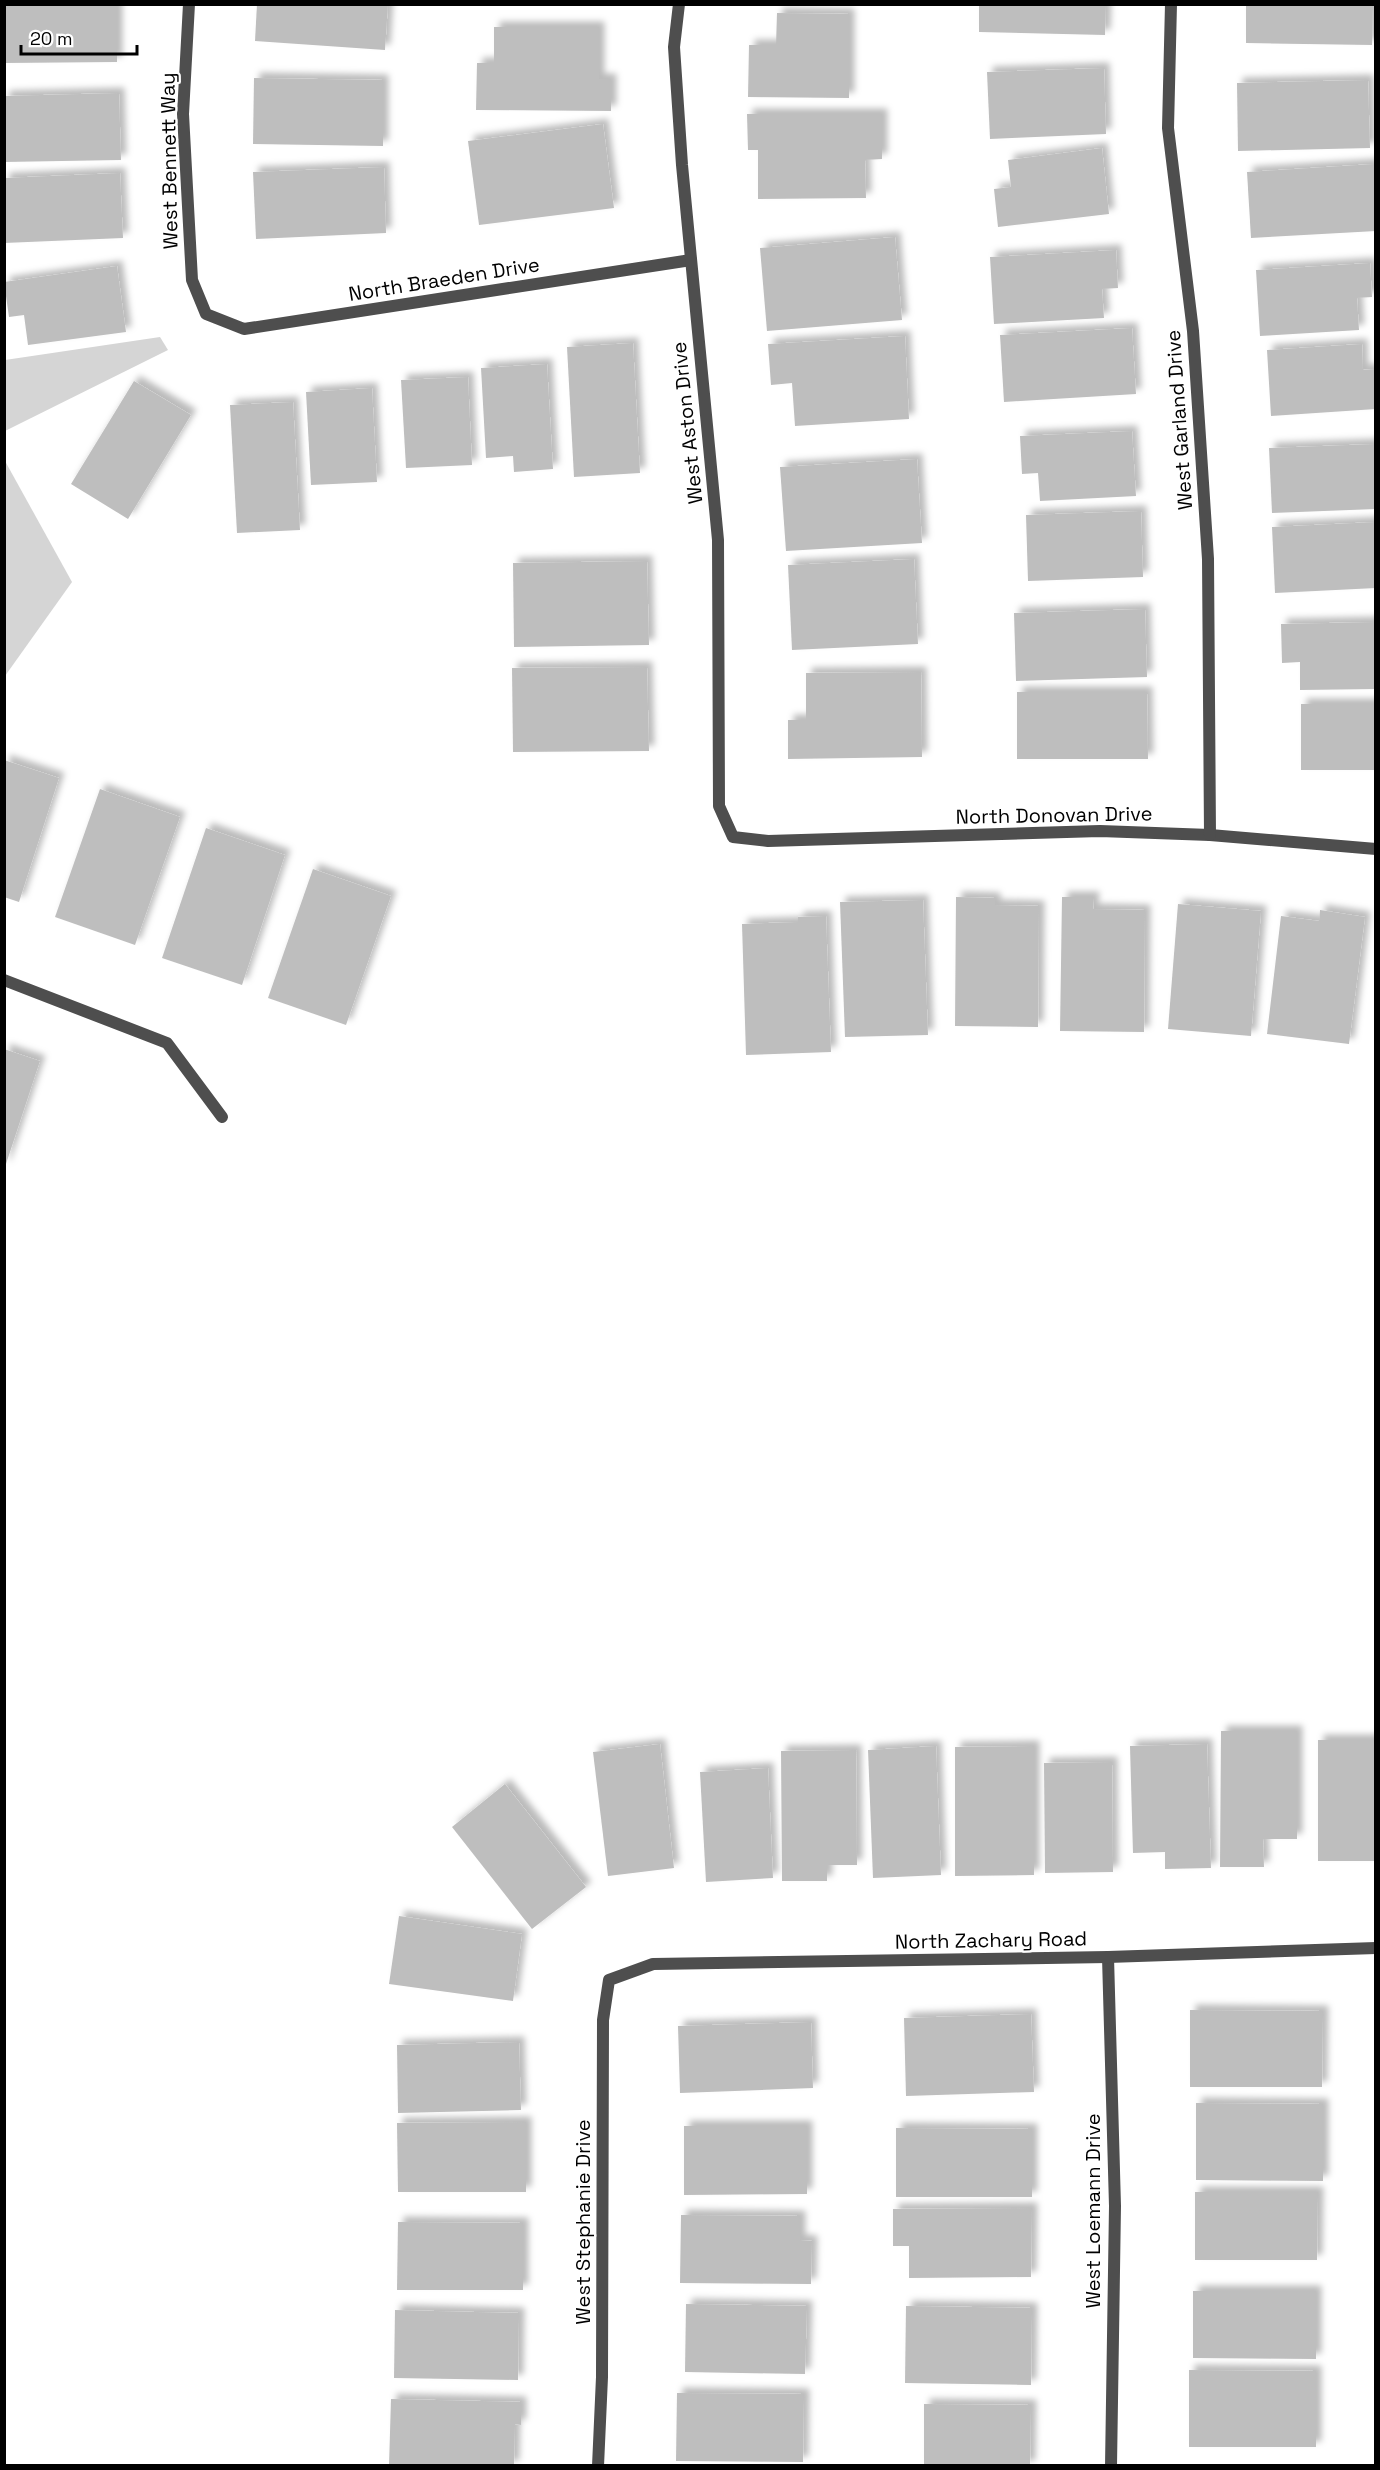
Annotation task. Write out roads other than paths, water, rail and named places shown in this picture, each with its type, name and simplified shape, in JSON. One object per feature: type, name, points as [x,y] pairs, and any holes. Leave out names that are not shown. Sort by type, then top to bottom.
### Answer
[{"type":"street","name":"West Bennett Way","points":[[189,4],[183,114],[192,280],[206,314]]},
{"type":"street","name":"West Aston Drive","points":[[679,4],[674,47],[691,260],[718,540],[720,806],[734,837]]},
{"type":"street","name":"West Garland Drive","points":[[1171,4],[1168,128],[1193,331],[1208,559],[1210,835]]},
{"type":"street","name":"North Braeden Drive","points":[[206,314],[244,329],[691,260]]},
{"type":"street","name":"North Donovan Drive","points":[[734,837],[768,841],[1100,831],[1210,835],[1376,849]]},
{"type":"street","points":[[4,980],[167,1043],[222,1117]]},
{"type":"street","name":"North Zachary Road","points":[[609,1980],[653,1965],[1108,1957],[1376,1948]]},
{"type":"street","name":"West Loemann Drive","points":[[1108,1957],[1115,2206],[1111,2466]]},
{"type":"street","name":"West Stephanie Drive","points":[[598,2466],[602,2365],[603,2020],[609,1980]]}]
